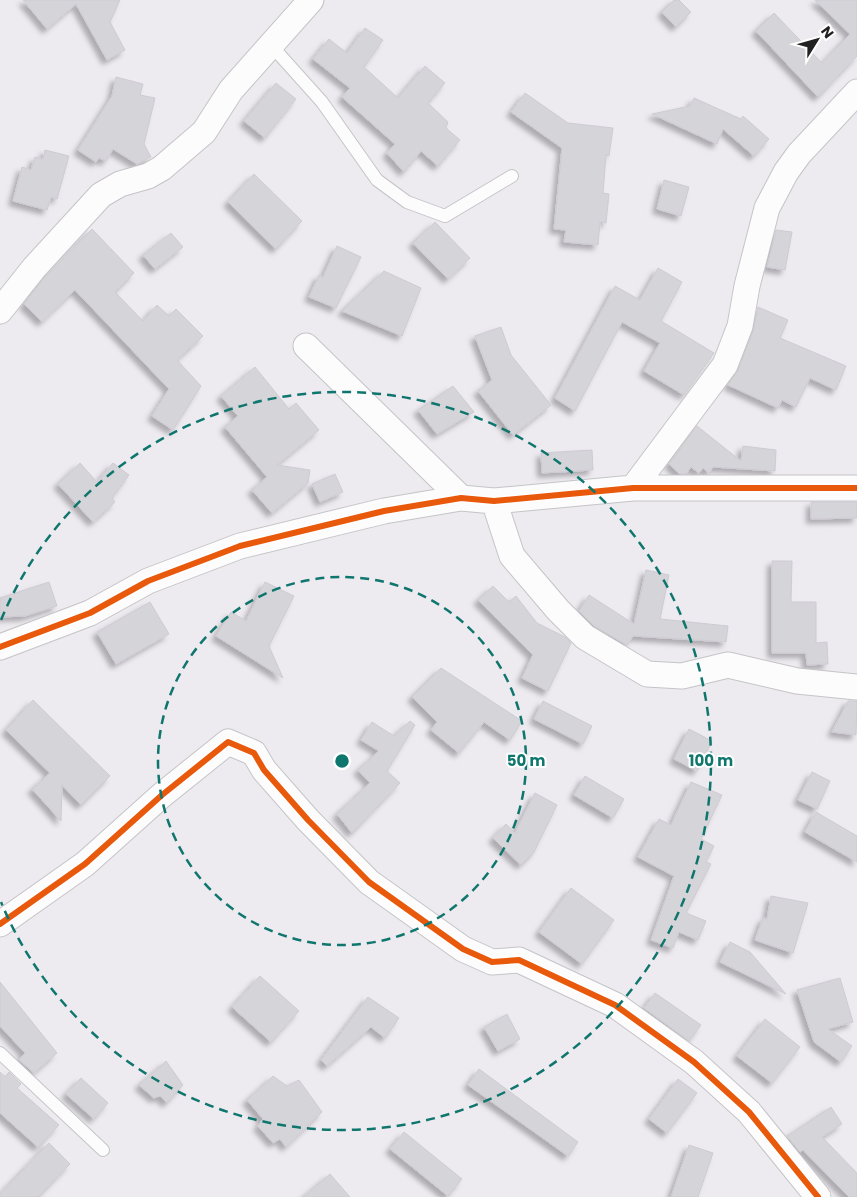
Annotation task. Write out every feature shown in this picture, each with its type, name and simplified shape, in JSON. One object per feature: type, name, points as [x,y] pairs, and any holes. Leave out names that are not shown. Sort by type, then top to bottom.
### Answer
[{"type":"street","points":[[0,311],[34,268],[101,195],[120,184],[148,176],[162,168],[204,132],[231,90],[309,1]]},
{"type":"street","points":[[633,488],[725,365],[740,326],[747,286],[767,208],[786,172],[799,154],[857,92]]},
{"type":"street","points":[[306,346],[461,498]]},
{"type":"street","points":[[0,647],[90,613],[148,581],[240,546],[384,511],[461,498],[494,501],[633,488],[857,488]]},
{"type":"street","points":[[494,501],[512,556],[558,610],[585,637],[648,674],[682,676],[728,665],[797,681],[857,687]]},
{"type":"street","points":[[0,924],[84,864],[175,784],[228,742],[254,753],[264,770],[308,820],[369,882],[463,949],[492,962],[519,960],[615,1005],[694,1062],[749,1112],[818,1197]]},
{"type":"lane","points":[[270,44],[322,102],[378,180],[407,202],[445,216],[512,176]]},
{"type":"lane","points":[[0,1053],[103,1150]]},
{"type":"building","points":[[23,0],[120,0],[110,22],[125,50],[107,60],[76,4],[47,29]]},
{"type":"building","points":[[674,0],[679,0],[691,12],[676,27],[662,12]]},
{"type":"building","points":[[815,0],[857,0],[857,56],[818,97],[756,31],[774,13],[822,63],[850,34]]},
{"type":"building","points":[[365,28],[383,40],[364,67],[398,98],[425,66],[445,83],[428,103],[448,122],[446,128],[460,140],[438,166],[421,151],[404,172],[387,153],[395,144],[342,97],[350,88],[313,59],[329,39],[347,53]]},
{"type":"building","points":[[116,77],[143,84],[140,95],[155,98],[144,144],[151,157],[137,164],[113,149],[106,161],[99,158],[96,162],[78,150],[112,96]]},
{"type":"building","points":[[276,83],[296,99],[265,138],[244,121]]},
{"type":"building","points":[[525,93],[568,123],[613,128],[609,156],[606,155],[603,193],[609,194],[606,223],[600,222],[598,245],[564,242],[566,230],[554,229],[562,148],[511,112]]},
{"type":"building","points":[[694,98],[741,119],[743,116],[769,139],[754,156],[723,129],[717,144],[652,114],[690,106]]},
{"type":"building","points":[[45,150],[69,156],[57,199],[51,197],[47,210],[13,201],[22,167],[31,170],[35,157],[43,159]]},
{"type":"building","points":[[254,174],[302,221],[276,249],[228,202]]},
{"type":"building","points":[[664,180],[689,187],[681,216],[657,209]]},
{"type":"building","points":[[435,222],[470,258],[448,279],[413,243]]},
{"type":"building","points":[[92,229],[134,273],[115,292],[143,321],[157,305],[169,316],[176,309],[203,336],[177,360],[201,386],[173,430],[152,416],[169,389],[75,290],[42,322],[24,304],[45,277]]},
{"type":"building","points":[[776,230],[792,232],[785,270],[767,267]]},
{"type":"building","points":[[171,233],[183,247],[155,269],[143,255]]},
{"type":"building","points":[[337,246],[361,257],[336,308],[309,297],[319,275],[323,277]]},
{"type":"building","points":[[658,268],[682,282],[661,321],[714,353],[684,395],[644,371],[660,343],[622,322],[575,411],[555,398],[615,286],[640,300]]},
{"type":"building","points":[[384,271],[421,288],[402,336],[342,311]]},
{"type":"building","points":[[758,307],[788,320],[780,338],[846,366],[836,390],[810,378],[796,407],[782,400],[778,408],[728,385],[738,370],[753,331]]},
{"type":"building","points":[[501,327],[511,355],[551,405],[513,435],[478,391],[492,380],[475,336]]},
{"type":"building","points":[[255,367],[289,409],[296,403],[319,430],[277,465],[310,470],[308,483],[272,513],[252,490],[267,477],[225,427],[238,416],[221,396]]},
{"type":"building","points":[[453,386],[474,412],[437,434],[418,410]]},
{"type":"building","points":[[697,426],[741,461],[743,446],[776,450],[775,471],[713,467],[709,473],[703,468],[699,473],[691,467],[686,474],[680,474],[669,464]]},
{"type":"building","points":[[592,450],[593,470],[542,473],[541,453]]},
{"type":"building","points":[[80,463],[97,482],[113,463],[129,475],[112,498],[115,502],[93,522],[58,484]]},
{"type":"building","points":[[335,474],[343,492],[320,502],[312,484]]},
{"type":"building","points":[[811,502],[857,502],[857,518],[811,519]]},
{"type":"building","points":[[772,561],[792,561],[791,602],[816,602],[816,643],[827,642],[828,664],[807,665],[806,653],[772,653]]},
{"type":"building","points":[[646,570],[669,575],[660,619],[728,626],[726,642],[633,636],[627,645],[594,626],[579,611],[589,595],[634,624]]},
{"type":"building","points":[[49,582],[57,606],[25,616],[0,617],[0,598]]},
{"type":"building","points":[[265,582],[294,596],[269,646],[283,678],[216,636],[231,612],[246,621]]},
{"type":"building","points":[[493,586],[509,602],[516,596],[537,623],[565,637],[571,643],[548,691],[522,678],[533,655],[478,600]]},
{"type":"building","points":[[150,602],[169,634],[116,664],[97,632]]},
{"type":"building","points":[[441,668],[522,721],[510,740],[484,722],[459,753],[431,730],[437,722],[412,697]]},
{"type":"building","points":[[33,700],[110,776],[81,805],[62,785],[61,821],[32,789],[50,773],[6,730]]},
{"type":"building","points":[[543,701],[592,726],[583,744],[534,719]]},
{"type":"building","points":[[848,701],[857,701],[856,735],[832,732]]},
{"type":"building","points":[[410,721],[415,725],[387,771],[400,783],[352,833],[337,814],[370,783],[358,770],[379,751],[361,740],[372,722],[394,736]]},
{"type":"building","points":[[689,729],[712,741],[697,771],[674,759]]},
{"type":"building","points":[[812,772],[830,781],[817,809],[798,800]]},
{"type":"building","points":[[585,776],[624,799],[613,818],[574,795]]},
{"type":"building","points":[[691,782],[722,795],[701,839],[714,846],[706,862],[711,864],[686,913],[706,921],[698,940],[679,932],[673,948],[651,940],[674,876],[638,857],[659,819],[671,825]]},
{"type":"building","points":[[535,793],[557,805],[534,852],[521,865],[493,838],[506,824],[515,833]]},
{"type":"building","points":[[816,812],[857,836],[857,862],[805,832]]},
{"type":"building","points":[[571,888],[614,920],[582,964],[539,932]]},
{"type":"building","points":[[771,896],[808,903],[793,953],[755,940],[763,918],[767,919]]},
{"type":"building","points":[[730,942],[750,952],[786,994],[720,962]]},
{"type":"building","points":[[260,976],[299,1011],[271,1042],[232,1007]]},
{"type":"building","points":[[840,978],[853,1022],[828,1029],[852,1046],[841,1062],[814,1042],[797,990]]},
{"type":"building","points":[[0,982],[57,1053],[34,1073],[19,1060],[25,1053],[0,1026]]},
{"type":"building","points":[[655,993],[701,1025],[689,1041],[644,1008]]},
{"type":"building","points":[[368,997],[399,1018],[385,1038],[371,1027],[327,1066],[321,1060]]},
{"type":"building","points":[[507,1014],[520,1039],[498,1051],[484,1027]]},
{"type":"building","points":[[765,1019],[800,1047],[772,1083],[737,1056]]},
{"type":"building","points":[[166,1061],[183,1085],[167,1103],[160,1096],[154,1098],[139,1085]]},
{"type":"building","points":[[479,1069],[578,1142],[568,1156],[468,1085]]},
{"type":"building","points":[[0,1072],[5,1077],[9,1072],[21,1084],[17,1088],[59,1125],[38,1147],[0,1113]]},
{"type":"building","points":[[273,1076],[287,1086],[299,1080],[322,1112],[286,1147],[280,1139],[273,1143],[258,1126],[263,1119],[247,1100]]},
{"type":"building","points":[[81,1078],[108,1103],[94,1119],[66,1094]]},
{"type":"building","points":[[678,1079],[697,1093],[667,1133],[649,1119]]},
{"type":"building","points":[[831,1107],[842,1124],[822,1137],[857,1173],[857,1197],[849,1197],[803,1150],[800,1152],[787,1136]]},
{"type":"building","points":[[404,1132],[462,1179],[448,1196],[390,1149]]},
{"type":"building","points":[[49,1143],[70,1164],[38,1197],[0,1197],[0,1194]]},
{"type":"building","points":[[689,1145],[713,1153],[698,1197],[671,1197]]},
{"type":"building","points":[[330,1174],[350,1197],[303,1197]]},
{"type":"cycle path","points":[[0,647],[90,613],[148,581],[240,546],[384,511],[461,498],[494,501],[633,488],[857,488]]},
{"type":"cycle path","points":[[0,924],[85,864],[162,795],[228,742],[254,753],[264,770],[308,820],[369,882],[463,949],[492,962],[519,960],[615,1005],[694,1062],[749,1112],[818,1197]]}]
